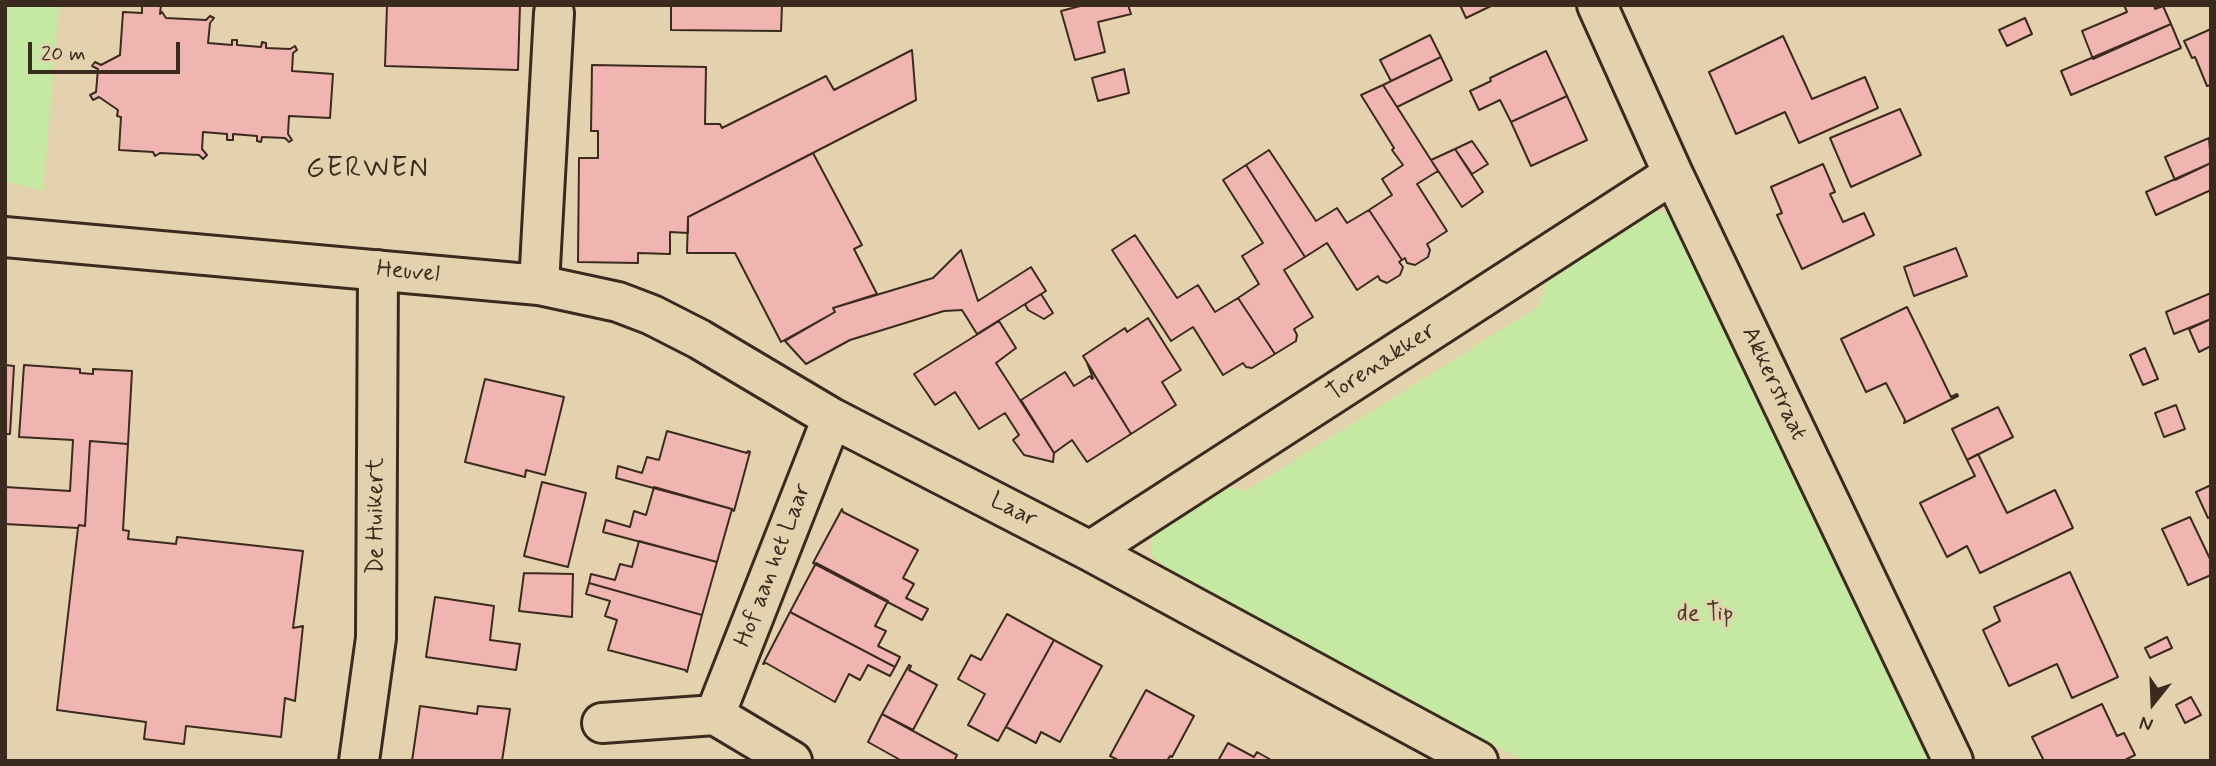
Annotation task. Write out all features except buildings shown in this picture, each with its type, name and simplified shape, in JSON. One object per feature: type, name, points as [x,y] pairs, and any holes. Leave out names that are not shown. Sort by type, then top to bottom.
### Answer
[{"type":"street","name":"Akkerstraat","points":[[1597,5],[1674,174],[1953,761]]},
{"type":"street","points":[[539,285],[554,13]]},
{"type":"street","name":"Torenakker","points":[[1090,551],[1674,174]]},
{"type":"street","name":"Heuvel","points":[[5,237],[539,285]]},
{"type":"street","name":"De Huikert","points":[[359,761],[376,638],[378,270]]},
{"type":"street","name":"Laar","points":[[539,285],[618,302],[652,315],[699,339],[832,418],[1090,551],[1478,761]]},
{"type":"street","name":"Hof aan het Laar","points":[[715,715],[832,418]]},
{"type":"street","points":[[602,723],[715,715],[792,761]]},
{"type":"green space","points":[[5,5],[59,5],[43,191],[5,181]]},
{"type":"green space","name":"de Tip","points":[[1653,211],[1675,215],[1935,761],[1524,761],[1178,576],[1152,556],[1151,533],[1220,487],[1247,490],[1539,306],[1546,280]]},
{"type":"district","name":"GERWEN","points":[[368,170]]}]
